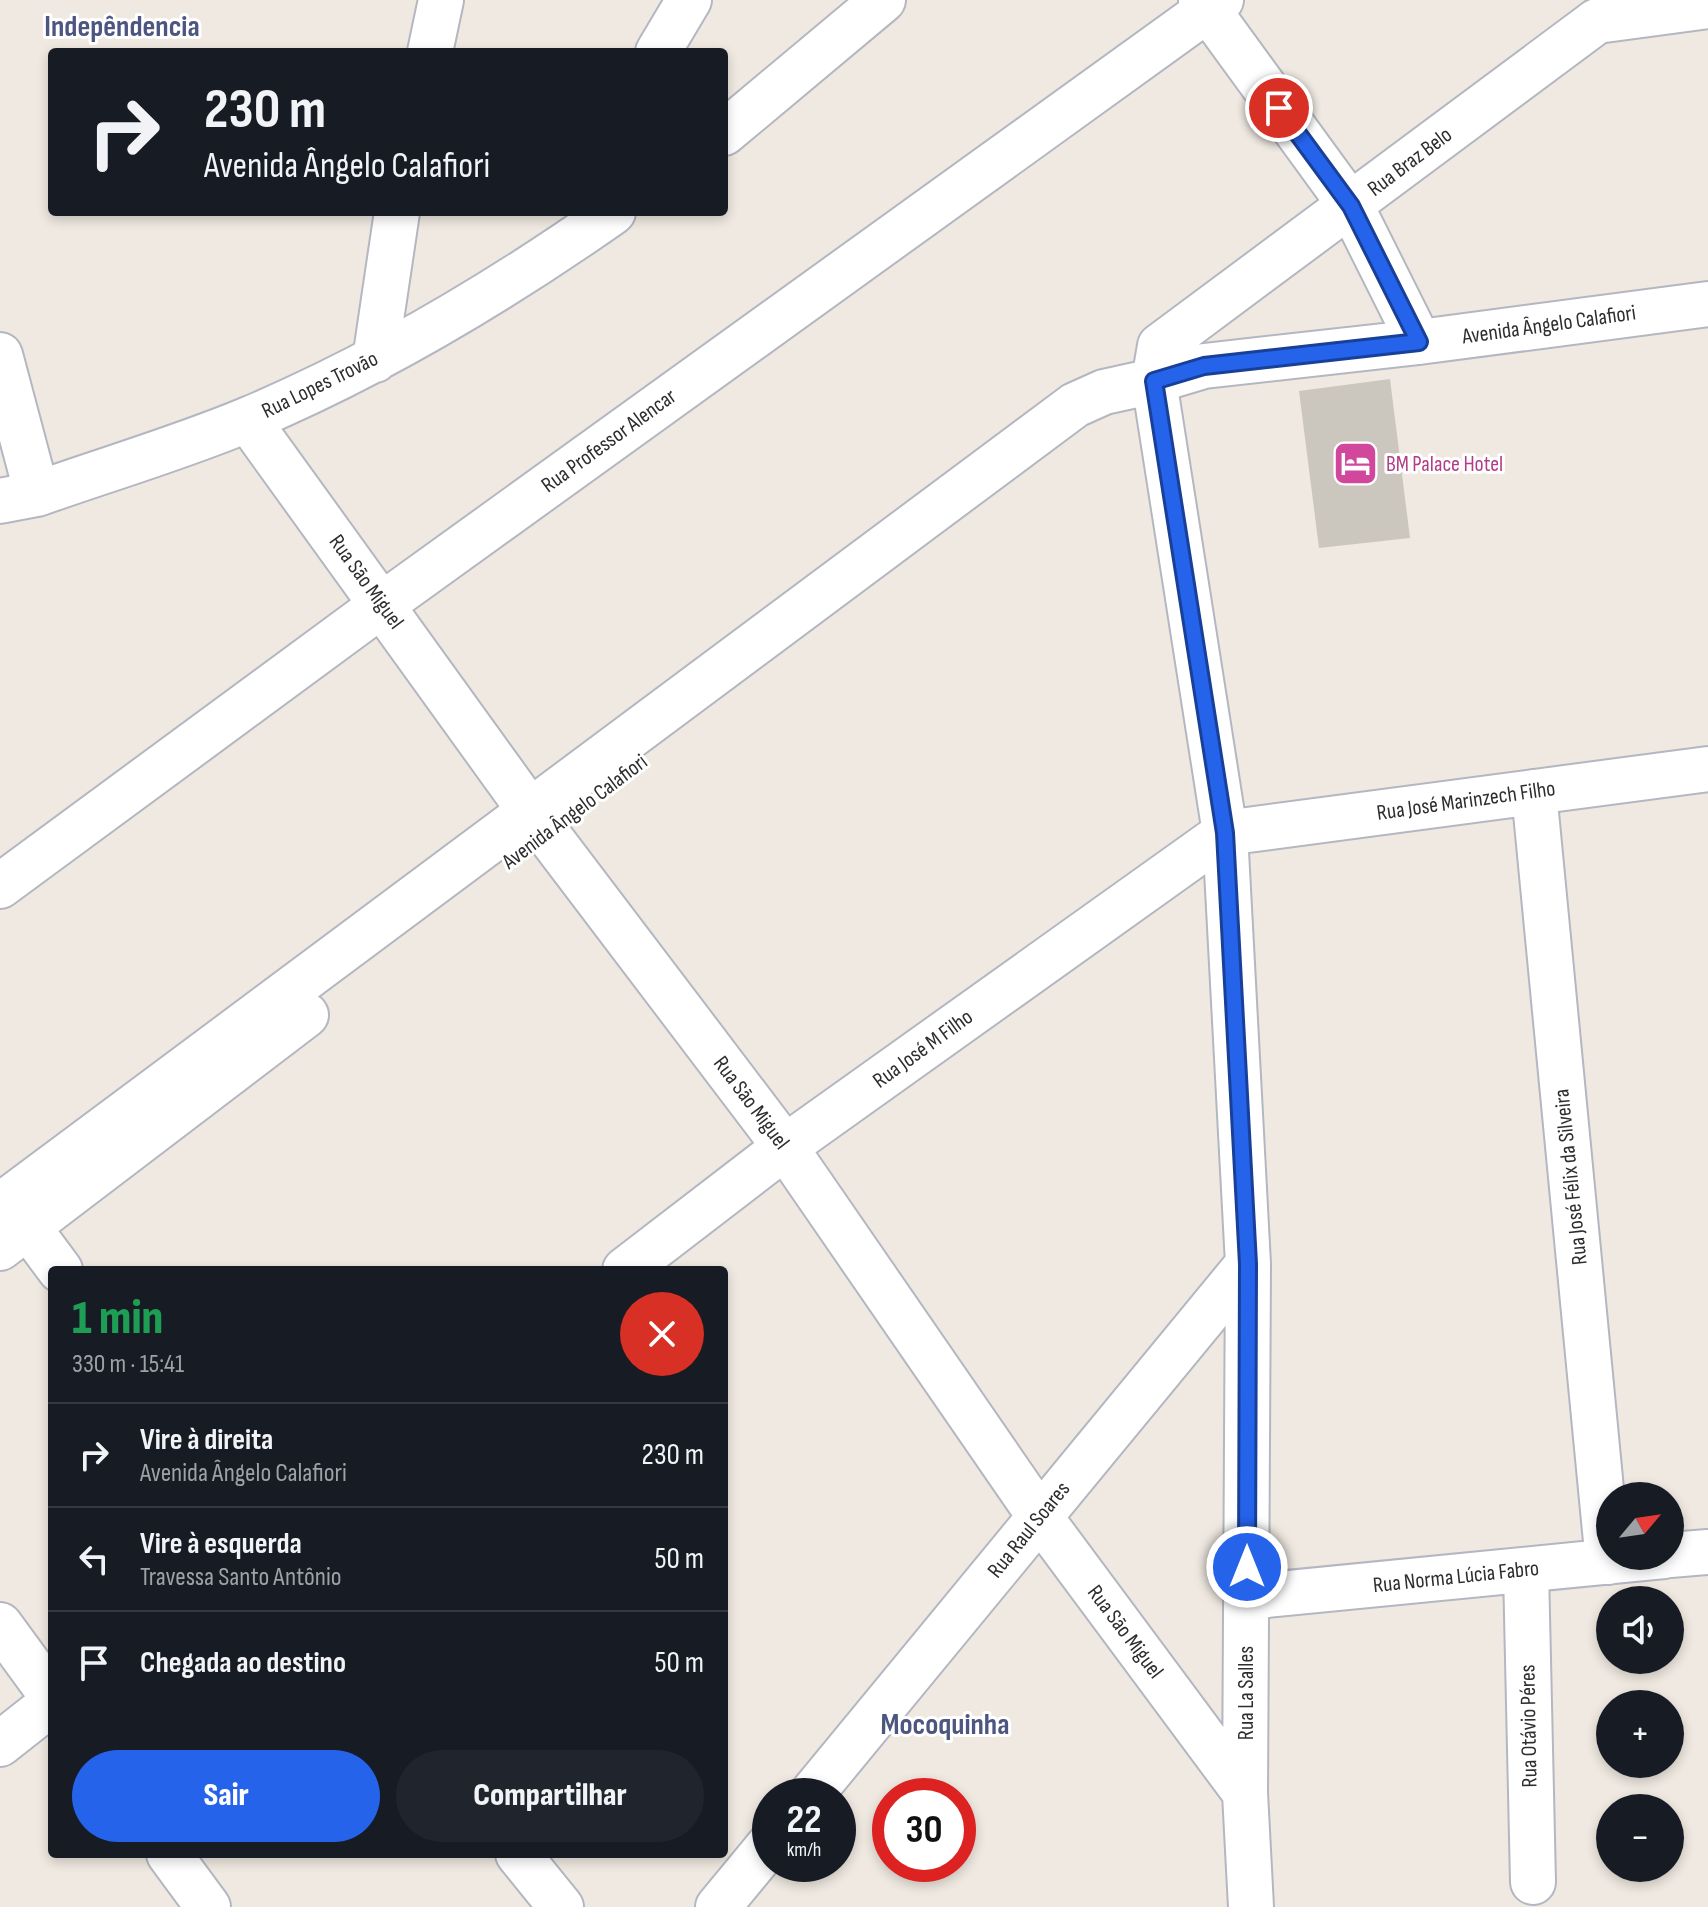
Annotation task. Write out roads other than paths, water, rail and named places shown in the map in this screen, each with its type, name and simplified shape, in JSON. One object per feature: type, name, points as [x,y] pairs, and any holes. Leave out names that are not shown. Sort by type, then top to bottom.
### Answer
[{"type":"street","points":[[431,48],[441,0]]},
{"type":"street","points":[[660,48],[689,0]]},
{"type":"street","points":[[728,130],[883,0]]},
{"type":"street","points":[[1210,3],[1351,206],[1419,342]]},
{"type":"street","name":"Rua Professor Alencar","points":[[0,886],[1210,3]]},
{"type":"street","name":"Rua Braz Belo","points":[[1154,381],[1160,346],[1351,206],[1586,11],[1708,6]]},
{"type":"street","points":[[375,360],[396,216]]},
{"type":"street","points":[[547,258],[569,216]]},
{"type":"street","name":"Rua Lopes Trovão","points":[[18,498],[248,420],[375,360],[547,258],[607,216]]},
{"type":"street","name":"Avenida Ângelo Calafiori","points":[[7,1214],[539,822],[1154,381],[1204,366],[1419,342],[1708,304]]},
{"type":"street","points":[[0,355],[18,498]]},
{"type":"street","name":"Rua La Salles","points":[[1154,381],[1225,833],[1248,1264],[1245,1793],[1251,1907]]},
{"type":"street","name":"Rua São Miguel","points":[[248,420],[539,822],[785,1147],[1040,1517],[1245,1793]]},
{"type":"street","name":"Rua José Marinzech Filho","points":[[1225,833],[1708,769]]},
{"type":"street","name":"Rua José Félix da Silveira","points":[[1534,792],[1600,1482]]},
{"type":"street","name":"Rua José M Filho","points":[[630,1266],[785,1147],[1225,833]]},
{"type":"street","points":[[7,1214],[56,1266]]},
{"type":"street","name":"Rua Raul Soares","points":[[825,1778],[1248,1264]]},
{"type":"street","name":"Rua Norma Lúcia Fabro","points":[[1684,1554],[1708,1552]]},
{"type":"street","name":"Rua Norma Lúcia Fabro","points":[[1247,1597],[1596,1563]]},
{"type":"street","name":"Rua Otávio Péres","points":[[1526,1570],[1533,1882]]},
{"type":"street","points":[[0,1625],[48,1691]]},
{"type":"street","points":[[0,1744],[48,1706]]},
{"type":"street","points":[[172,1858],[208,1907]]},
{"type":"street","points":[[521,1858],[561,1907]]},
{"type":"street","points":[[718,1907],[752,1866]]},
{"type":"place","name":"BM Palace Hotel","points":[[1355,464]]},
{"type":"district","name":"Indepêndencia","points":[[122,27]]},
{"type":"district","name":"Mocoquinha","points":[[945,1725]]}]
